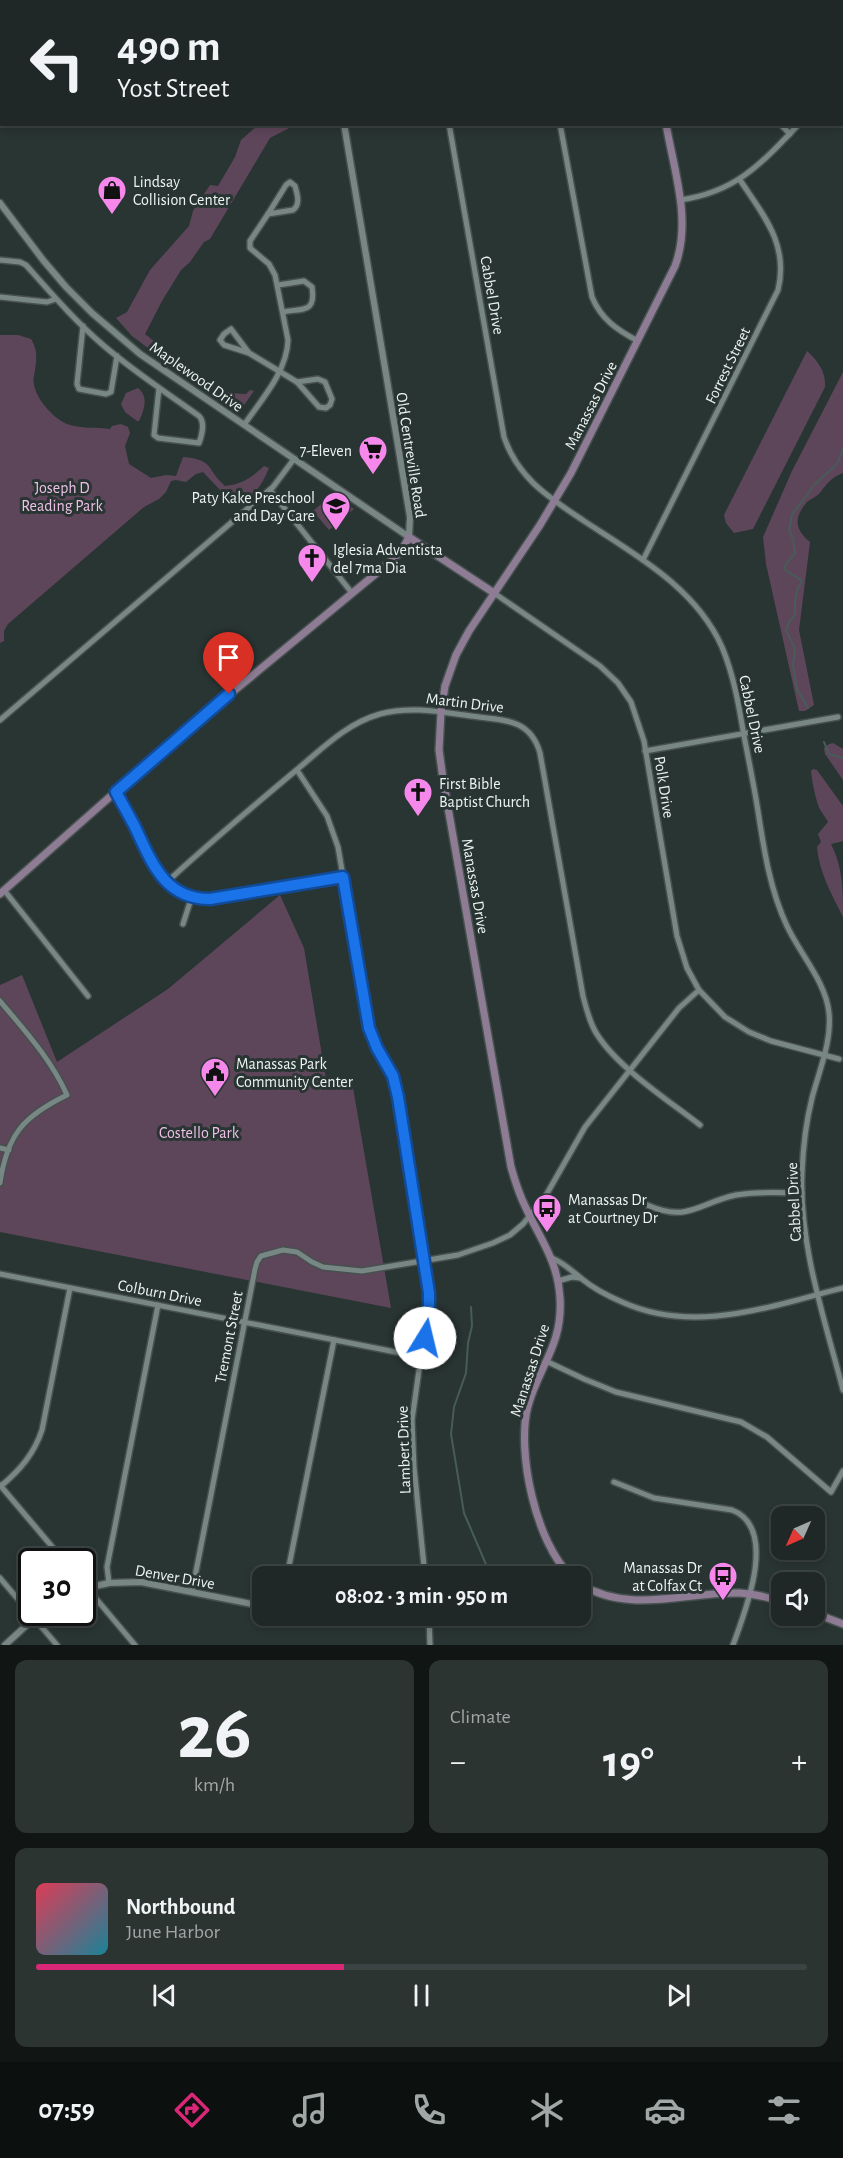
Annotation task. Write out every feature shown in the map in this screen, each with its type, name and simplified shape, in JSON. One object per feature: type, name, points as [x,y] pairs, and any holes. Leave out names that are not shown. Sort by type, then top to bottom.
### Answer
[{"type":"main road","name":"Manassas Drive","points":[[561,1566],[545,1538],[527,1472],[524,1449],[528,1406],[548,1362],[559,1329],[561,1301],[552,1258],[519,1194],[511,1167],[443,779],[439,750],[441,712],[445,686],[456,654],[555,502],[680,254],[683,231],[680,200],[666,126]]},
{"type":"main road","name":"Old Centreville Road","points":[[2,892],[213,708],[397,556],[409,537]]},
{"type":"main road","name":"Polk Drive","points":[[409,537],[494,593]]},
{"type":"main road","points":[[591,1590],[601,1595],[634,1600],[727,1593],[749,1594],[771,1599]]},
{"type":"main road","points":[[825,1618],[843,1624]]},
{"type":"street","name":"Old Centreville Road","points":[[344,126],[410,518],[409,537]]},
{"type":"street","name":"Cabbel Drive","points":[[449,126],[504,437],[513,459],[537,488],[643,560],[685,595],[717,638],[736,690],[772,885],[787,926],[827,1000],[830,1026],[808,1120],[802,1193],[810,1262],[843,1390]]},
{"type":"street","points":[[560,126],[592,297],[599,312],[610,324],[638,341]]},
{"type":"street","points":[[782,126],[790,134]]},
{"type":"street","points":[[680,200],[713,193],[740,180],[762,164],[797,126]]},
{"type":"street","name":"Forrest Street","points":[[643,560],[776,295],[781,279],[781,259],[776,238],[740,180]]},
{"type":"street","points":[[244,425],[279,371],[287,349],[283,312],[275,275],[269,264],[250,248],[250,242],[286,185],[293,183],[298,201],[296,207],[293,210],[268,214]]},
{"type":"street","name":"Maplewood Drive","points":[[0,203],[43,260],[82,303],[140,354],[409,537]]},
{"type":"street","points":[[0,260],[23,263],[83,326],[117,356],[203,420],[199,442],[158,438],[154,435],[159,388]]},
{"type":"street","points":[[278,285],[304,281],[312,287],[314,299],[312,305],[283,312]]},
{"type":"street","points":[[0,297],[47,302],[56,299]]},
{"type":"street","points":[[71,314],[82,303]]},
{"type":"street","points":[[83,326],[77,384],[79,389],[106,394],[111,392],[117,356]]},
{"type":"street","points":[[249,352],[231,329],[220,340],[224,345],[249,352],[297,382],[319,407],[326,408],[330,405],[332,399],[327,385],[322,380],[297,382]]},
{"type":"street","points":[[0,720],[270,490],[294,459]]},
{"type":"street","points":[[270,490],[352,593]]},
{"type":"street","name":"Polk Drive","points":[[494,593],[592,660],[615,679],[627,695],[634,709],[645,751],[677,936],[687,968],[699,990],[725,1017],[743,1029],[766,1040],[839,1059]]},
{"type":"street","name":"Martin Drive","points":[[167,882],[230,824],[342,732],[365,719],[401,710],[441,712],[513,722],[525,729],[536,742],[540,753],[585,1003],[592,1025],[602,1042],[630,1069],[700,1125]]},
{"type":"street","points":[[645,751],[838,717]]},
{"type":"street","name":"Lambert Drive","points":[[297,770],[327,816],[338,847],[369,1028],[393,1076],[398,1097],[430,1307],[413,1406],[412,1440],[424,1566]]},
{"type":"street","points":[[116,792],[152,864],[167,882],[192,896],[210,899],[343,877]]},
{"type":"street","points":[[2,892],[88,996]]},
{"type":"street","points":[[183,924],[192,896]]},
{"type":"street","name":"Tremont Street","points":[[192,1592],[257,1262],[264,1254],[290,1250],[304,1255],[317,1265],[362,1271],[467,1252],[493,1243],[520,1227],[548,1192],[585,1126],[679,1008],[699,990]]},
{"type":"street","points":[[0,1001],[34,1041],[59,1078],[67,1095],[38,1110],[17,1131],[4,1160],[0,1183]]},
{"type":"street","points":[[0,1148],[9,1150]]},
{"type":"street","points":[[647,1205],[663,1212],[681,1213],[700,1209],[739,1194],[802,1193]]},
{"type":"street","points":[[552,1258],[621,1302],[658,1314],[691,1318],[745,1313],[843,1288]]},
{"type":"street","name":"Colburn Drive","points":[[0,1274],[421,1357]]},
{"type":"street","points":[[558,1281],[575,1277],[582,1279]]},
{"type":"street","points":[[53,1548],[1,1486],[25,1463],[33,1452],[42,1430],[70,1288]]},
{"type":"street","points":[[109,1582],[107,1573],[109,1557],[158,1305]]},
{"type":"street","points":[[289,1566],[334,1340]]},
{"type":"street","points":[[548,1362],[616,1392],[741,1422],[767,1437],[831,1492],[843,1471]]},
{"type":"street","points":[[614,1482],[654,1498],[726,1508],[746,1518],[753,1528],[756,1539],[755,1561],[749,1594],[733,1645]]},
{"type":"street","points":[[0,1578],[18,1599]]},
{"type":"street","name":"Denver Drive","points":[[96,1584],[122,1581],[141,1582],[252,1603]]},
{"type":"street","points":[[96,1600],[135,1645]]},
{"type":"street","points":[[5,1645],[27,1626]]},
{"type":"street","points":[[41,1626],[57,1645]]},
{"type":"street","points":[[429,1626],[430,1645]]},
{"type":"green space","points":[[257,126],[293,126],[270,138],[210,239],[204,242],[190,262],[181,270],[145,334],[185,366],[202,375],[210,384],[227,392],[246,394],[250,390],[254,391],[242,408],[236,408],[132,336],[116,318],[127,312],[150,270],[189,226],[193,211],[210,185],[218,186],[235,157],[241,140]]},
{"type":"green space","name":"Joseph D Reading Park","points":[[0,335],[18,335],[31,339],[36,353],[35,390],[49,411],[61,421],[72,426],[110,429],[112,426],[121,424],[128,427],[130,433],[125,446],[129,464],[151,478],[176,476],[183,457],[205,463],[225,486],[246,480],[264,466],[269,468],[257,489],[238,504],[231,496],[221,491],[203,472],[196,474],[186,482],[171,481],[166,492],[159,499],[144,507],[8,624],[4,631],[4,641],[0,643]]},
{"type":"green space","points":[[807,351],[820,367],[825,387],[753,529],[734,533],[726,523],[724,515]]},
{"type":"green space","points":[[843,372],[843,473],[832,479],[819,494],[807,502],[799,513],[798,519],[801,533],[810,542],[799,630],[814,705],[805,711],[799,711],[766,564],[763,537],[792,471]]},
{"type":"green space","points":[[138,388],[144,395],[144,408],[137,421],[125,412],[121,404],[126,393]]},
{"type":"green space","points":[[332,495],[354,509],[329,530],[313,511]]},
{"type":"green space","points":[[833,743],[843,749],[843,780],[825,754],[824,748]]},
{"type":"green space","points":[[813,769],[817,770],[843,806],[843,841],[831,844],[840,871],[843,917],[827,883],[818,856],[817,847],[821,842],[818,834],[828,822],[817,801],[811,775]]},
{"type":"green space","name":"Costello Park","points":[[280,895],[304,948],[327,1085],[352,1082],[391,1308],[0,1232],[0,985],[22,975],[57,1062],[168,989]]},
{"type":"waterway","points":[[808,708],[797,689],[793,665],[795,649],[786,630],[795,615],[797,590],[802,581],[785,568],[795,553],[789,530],[792,515],[814,485],[837,464],[843,449]]},
{"type":"waterway","points":[[824,742],[829,754],[843,758]]},
{"type":"waterway","points":[[471,1307],[472,1326],[468,1343],[466,1373],[454,1407],[451,1434],[464,1513],[487,1566]]},
{"type":"place","name":"Lindsay Collision Center","points":[[112,216]]},
{"type":"place","name":"7-Eleven","points":[[373,476]]},
{"type":"place","name":"Paty Kake Preschool and Day Care","points":[[336,532]]},
{"type":"place","name":"Iglesia Adventista del 7ma Dia","points":[[312,584]]},
{"type":"place","name":"First Bible Baptist Church","points":[[418,818]]},
{"type":"place","name":"Manassas Park Community Center","points":[[215,1098]]},
{"type":"place","name":"Manassas Dr at Courtney Dr","points":[[547,1234]]},
{"type":"place","name":"Manassas Dr at Colfax Ct","points":[[723,1602]]},
{"type":"route","points":[[229,694],[116,792],[152,864],[171,886],[183,893],[210,899],[343,877],[369,1028],[393,1076],[398,1097],[429,1293],[429,1319],[425,1338]]}]
